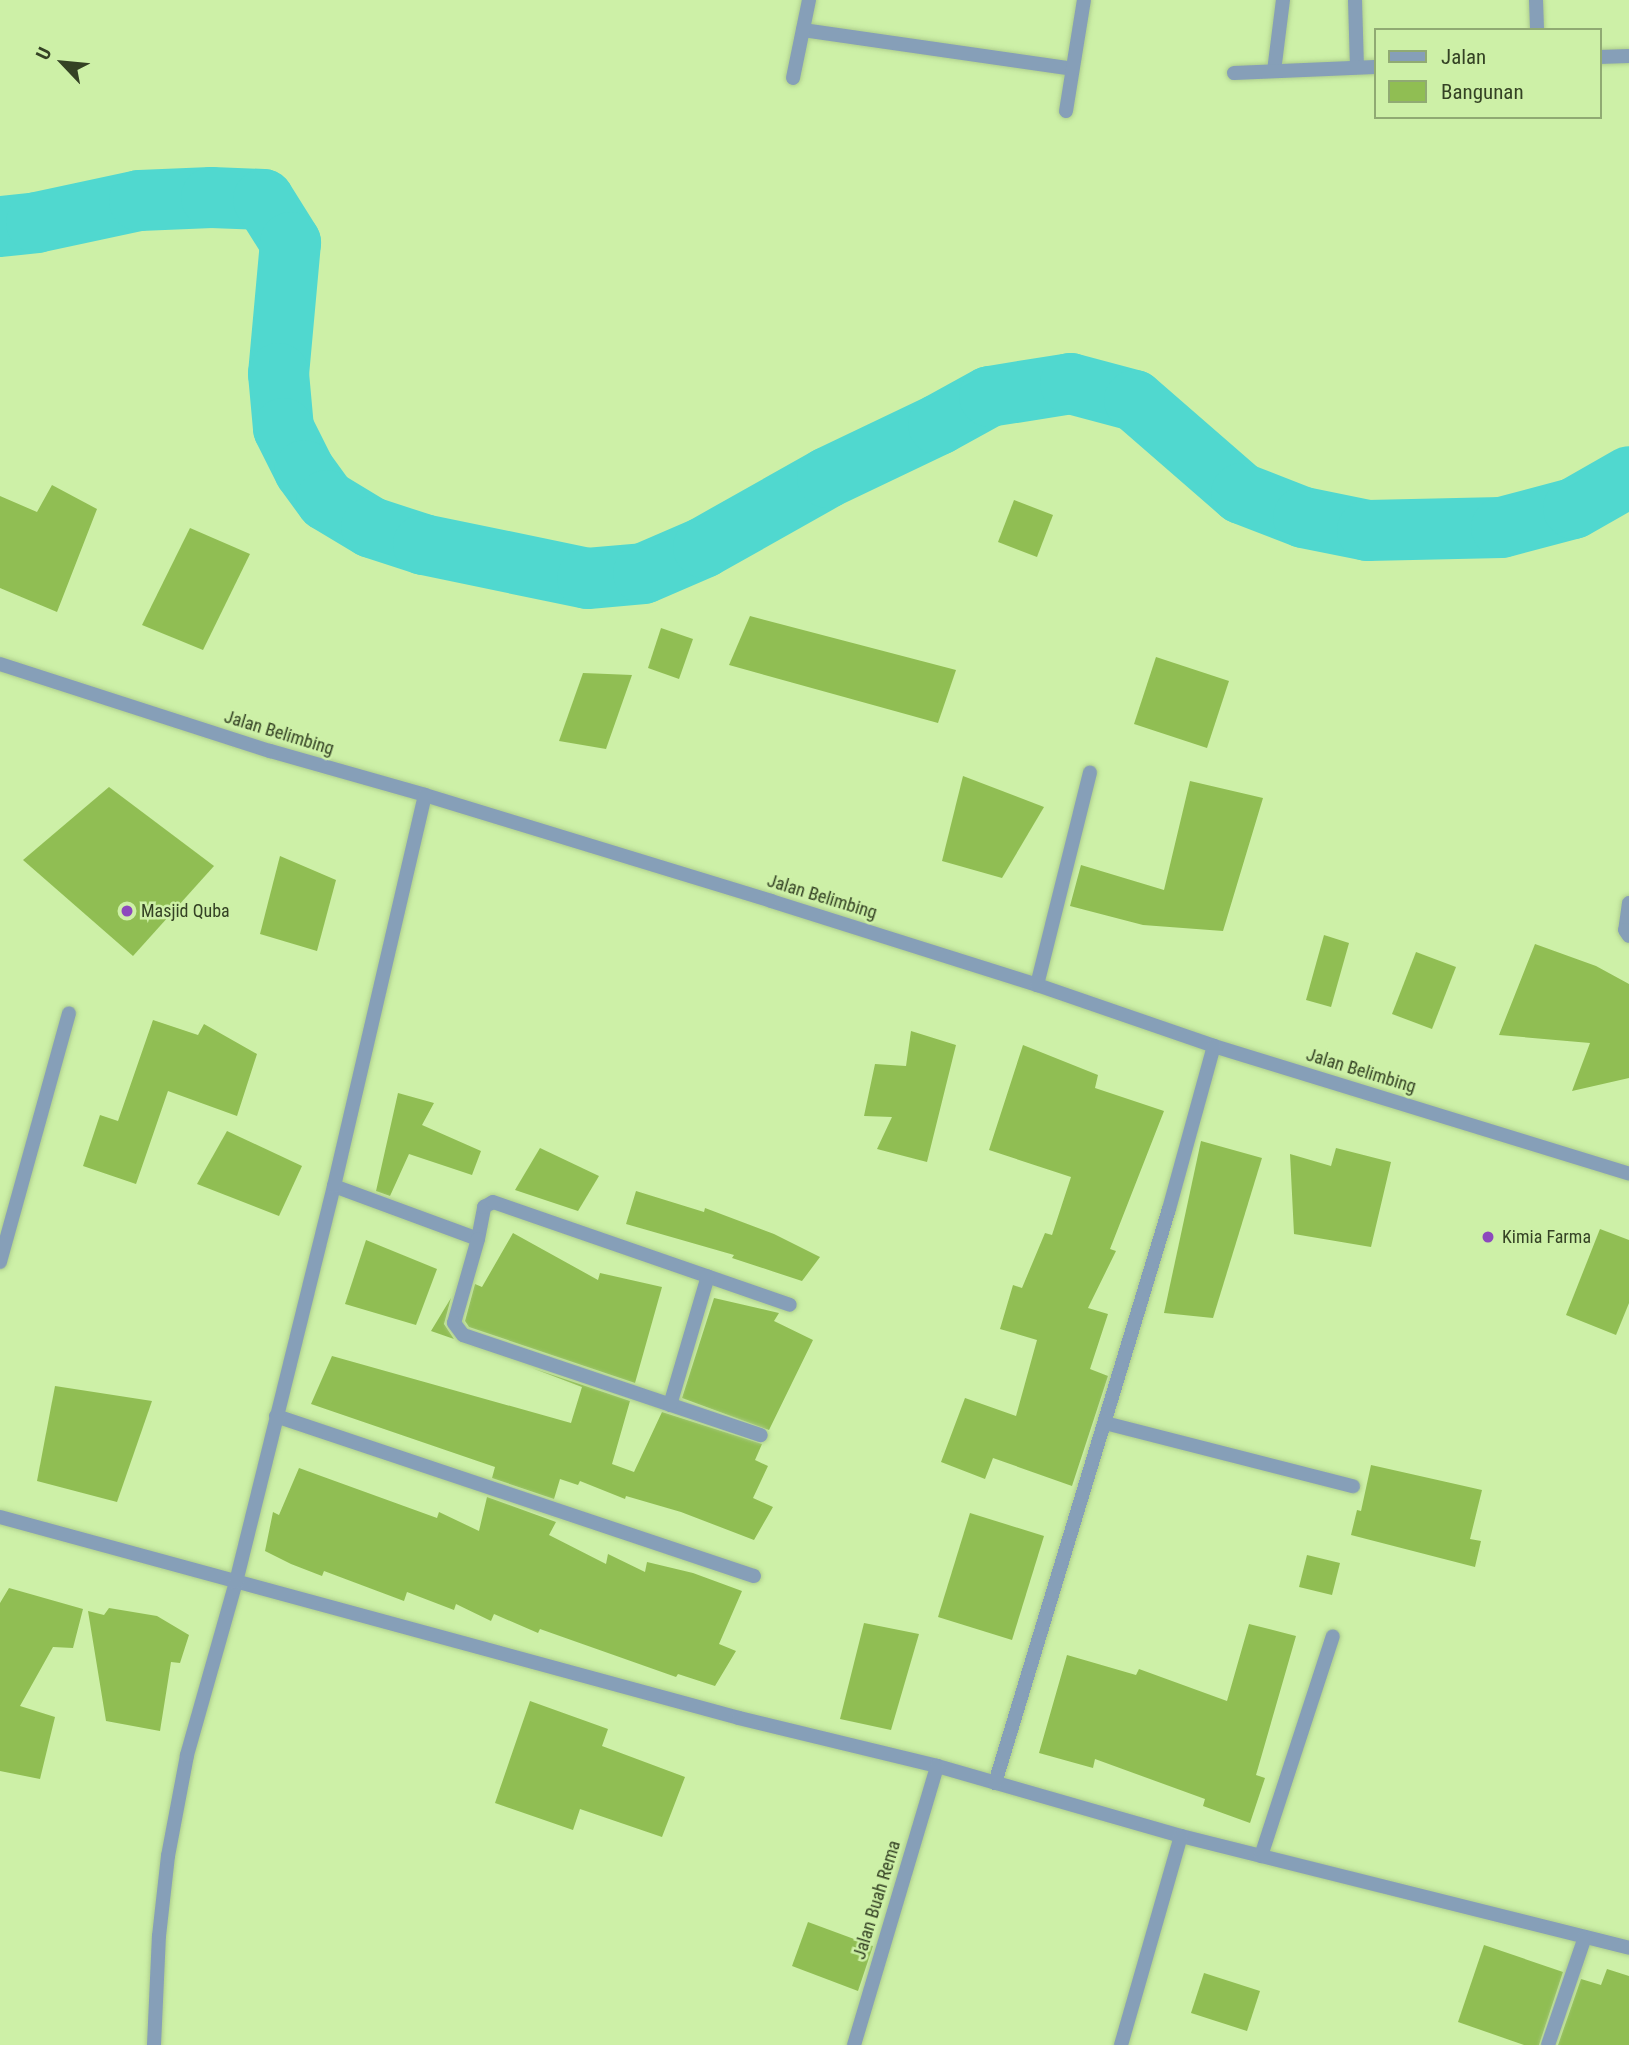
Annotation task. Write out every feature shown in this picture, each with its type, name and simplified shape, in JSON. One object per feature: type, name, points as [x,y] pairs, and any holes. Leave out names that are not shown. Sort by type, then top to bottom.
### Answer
[{"type":"street","points":[[793,78],[808,0]]},
{"type":"street","points":[[1066,111],[1084,0]]},
{"type":"street","points":[[1275,71],[1283,0]]},
{"type":"street","points":[[1355,0],[1357,67]]},
{"type":"street","points":[[1536,0],[1537,28]]},
{"type":"street","points":[[803,30],[1073,69]]},
{"type":"street","points":[[1601,57],[1629,56]]},
{"type":"street","points":[[1234,73],[1374,67]]},
{"type":"street","name":"Jalan Belimbing","points":[[0,664],[270,751],[425,795],[1037,985],[1214,1046],[1629,1174]]},
{"type":"street","points":[[1037,985],[1090,773]]},
{"type":"street","points":[[154,2045],[159,1936],[168,1856],[187,1755],[236,1582],[334,1186],[425,795]]},
{"type":"street","points":[[1629,904],[1625,930],[1629,936]]},
{"type":"street","points":[[0,1262],[69,1013]]},
{"type":"street","points":[[995,1783],[1105,1423],[1214,1046]]},
{"type":"street","points":[[334,1186],[478,1239]]},
{"type":"street","points":[[761,1435],[463,1335],[454,1323],[478,1239],[484,1207],[493,1202],[790,1305]]},
{"type":"street","points":[[670,1405],[708,1276]]},
{"type":"street","points":[[276,1416],[754,1576]]},
{"type":"street","points":[[1105,1423],[1353,1486]]},
{"type":"street","points":[[0,1517],[739,1718],[937,1766],[1181,1836],[1629,1948]]},
{"type":"street","points":[[1261,1856],[1333,1636]]},
{"type":"street","name":"Jalan Buah Rema","points":[[854,2045],[937,1766]]},
{"type":"street","points":[[1121,2045],[1181,1836]]},
{"type":"street","points":[[1548,2045],[1585,1937]]},
{"type":"building","points":[[52,485],[97,509],[57,612],[0,588],[0,496],[37,512]]},
{"type":"building","points":[[1014,500],[1053,515],[1037,557],[998,542]]},
{"type":"building","points":[[190,528],[250,554],[203,650],[142,625]]},
{"type":"building","points":[[750,616],[956,670],[938,723],[729,665]]},
{"type":"building","points":[[661,628],[693,639],[679,679],[648,668]]},
{"type":"building","points":[[1156,657],[1229,681],[1207,748],[1134,724]]},
{"type":"building","points":[[583,673],[632,675],[606,749],[559,741]]},
{"type":"building","points":[[963,776],[1044,807],[1002,878],[942,861]]},
{"type":"building","points":[[1190,781],[1263,798],[1223,931],[1143,925],[1070,906],[1081,865],[1164,890]]},
{"type":"building","name":"Masjid Quba","points":[[109,787],[214,866],[133,956],[23,860]]},
{"type":"building","points":[[280,856],[336,880],[317,951],[260,934]]},
{"type":"building","points":[[1324,935],[1349,943],[1331,1007],[1306,1000]]},
{"type":"building","points":[[1535,944],[1596,966],[1629,984],[1629,1078],[1572,1091],[1590,1043],[1499,1035]]},
{"type":"building","points":[[1416,952],[1456,967],[1432,1029],[1392,1014]]},
{"type":"building","points":[[153,1020],[198,1035],[204,1024],[257,1054],[237,1116],[168,1091],[136,1184],[83,1166],[100,1115],[118,1121]]},
{"type":"building","points":[[911,1031],[956,1045],[927,1162],[877,1149],[892,1117],[864,1116],[875,1064],[906,1066]]},
{"type":"building","points":[[1023,1045],[1098,1075],[1095,1088],[1164,1111],[1110,1249],[1116,1251],[1088,1308],[1108,1314],[1090,1369],[1108,1376],[1072,1486],[993,1458],[985,1479],[941,1462],[965,1398],[1016,1416],[1037,1340],[1000,1329],[1013,1285],[1022,1288],[1045,1233],[1052,1235],[1071,1177],[989,1150]]},
{"type":"building","points":[[398,1093],[434,1103],[422,1125],[481,1151],[472,1175],[409,1154],[390,1196],[376,1191]]},
{"type":"building","points":[[227,1131],[302,1166],[279,1216],[197,1184]]},
{"type":"building","points":[[1201,1141],[1262,1158],[1213,1318],[1164,1313]]},
{"type":"building","points":[[540,1148],[599,1176],[578,1211],[515,1190]]},
{"type":"building","points":[[1336,1148],[1391,1162],[1371,1247],[1294,1234],[1290,1154],[1331,1166]]},
{"type":"building","points":[[636,1191],[704,1212],[705,1208],[774,1234],[820,1257],[802,1281],[732,1258],[734,1255],[626,1224]]},
{"type":"building","points":[[1600,1229],[1629,1240],[1629,1303],[1616,1335],[1566,1315]]},
{"type":"building","points":[[513,1233],[598,1280],[600,1273],[662,1287],[635,1383],[469,1327],[465,1321],[475,1284],[482,1287]]},
{"type":"building","points":[[366,1240],[437,1269],[416,1325],[345,1304]]},
{"type":"building","points":[[451,1298],[444,1324],[454,1339],[431,1331]]},
{"type":"building","points":[[714,1298],[779,1313],[774,1321],[813,1340],[769,1430],[682,1398]]},
{"type":"building","points":[[332,1356],[571,1423],[582,1387],[532,1368],[630,1401],[612,1464],[634,1472],[662,1412],[762,1444],[755,1460],[768,1466],[753,1498],[773,1507],[754,1540],[681,1512],[626,1496],[625,1499],[580,1481],[578,1485],[560,1479],[554,1499],[492,1478],[495,1467],[311,1404]]},
{"type":"building","points":[[55,1386],[152,1401],[117,1502],[37,1481]]},
{"type":"building","points":[[1371,1465],[1482,1490],[1470,1539],[1481,1541],[1475,1567],[1351,1535],[1357,1510],[1361,1511]]},
{"type":"building","points":[[299,1468],[437,1518],[439,1512],[479,1531],[487,1497],[556,1522],[549,1535],[606,1564],[608,1554],[645,1572],[647,1562],[693,1573],[742,1591],[719,1644],[736,1651],[715,1686],[678,1674],[676,1677],[540,1629],[538,1633],[494,1614],[491,1621],[456,1604],[454,1610],[407,1592],[404,1601],[324,1571],[322,1576],[291,1564],[265,1551],[273,1512],[279,1515]]},
{"type":"building","points":[[970,1513],[1044,1536],[1012,1640],[938,1617]]},
{"type":"building","points":[[1307,1555],[1340,1563],[1332,1595],[1299,1587]]},
{"type":"building","points":[[9,1588],[83,1609],[73,1648],[53,1647],[20,1706],[55,1717],[40,1779],[0,1771],[0,1603]]},
{"type":"building","points":[[109,1608],[157,1616],[189,1635],[180,1663],[171,1662],[160,1731],[106,1721],[88,1611],[104,1615]]},
{"type":"building","points":[[864,1623],[919,1634],[891,1730],[840,1719]]},
{"type":"building","points":[[1249,1624],[1296,1636],[1256,1775],[1265,1778],[1250,1823],[1203,1806],[1205,1799],[1095,1759],[1093,1768],[1039,1753],[1067,1655],[1136,1675],[1139,1669],[1227,1701]]},
{"type":"building","points":[[530,1701],[608,1729],[602,1746],[685,1777],[662,1837],[580,1809],[573,1830],[495,1803]]},
{"type":"building","points":[[808,1922],[873,1946],[858,1991],[792,1966]]},
{"type":"building","points":[[1484,1945],[1563,1972],[1539,2045],[1524,2045],[1458,2022]]},
{"type":"building","points":[[1607,1969],[1629,1976],[1629,2045],[1558,2045],[1581,1979],[1601,1985]]},
{"type":"building","points":[[1204,1973],[1260,1991],[1247,2031],[1191,2013]]},
{"type":"waterway","points":[[0,226],[36,222],[139,200],[211,197],[263,199],[290,242],[278,373],[283,428],[304,470],[326,500],[371,527],[423,544],[587,578],[643,573],[703,547],[827,477],[938,424],[989,396],[1070,383],[1134,400],[1241,493],[1303,517],[1367,530],[1501,527],[1573,508],[1629,476]]},
{"type":"place","name":"Masjid Quba","points":[[127,911]]},
{"type":"place","name":"Kimia Farma","points":[[1488,1237]]}]
